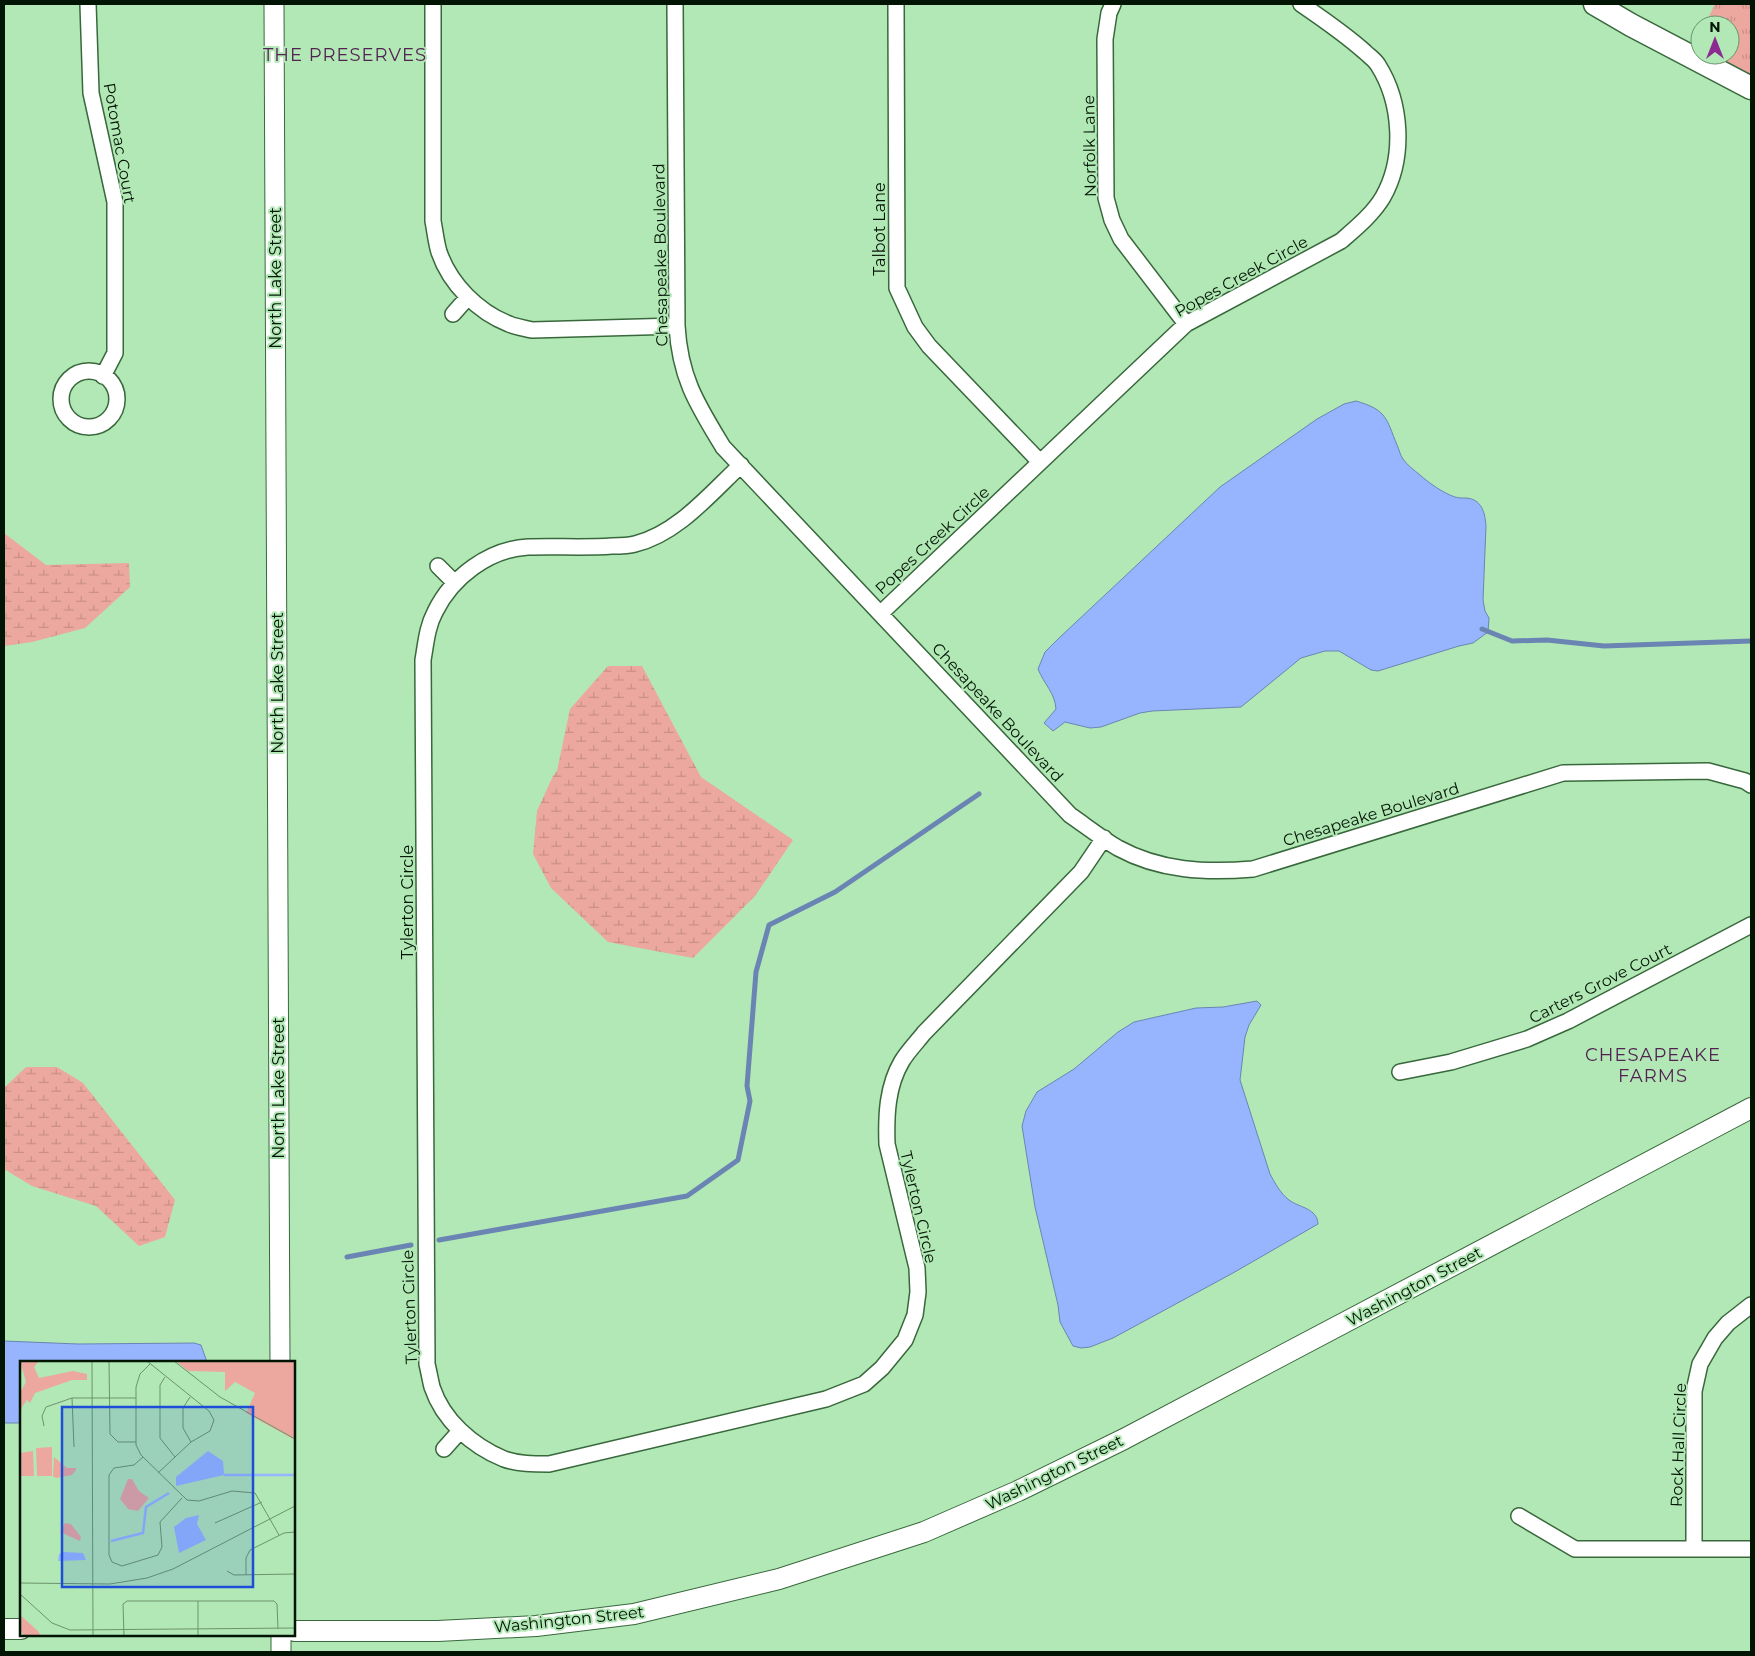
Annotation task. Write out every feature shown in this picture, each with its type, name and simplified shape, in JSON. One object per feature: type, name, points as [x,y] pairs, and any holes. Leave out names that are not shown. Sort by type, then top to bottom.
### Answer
[{"type":"main road","points":[[1595,4],[1630,25],[1751,88]]},
{"type":"main road","name":"Washington Street","points":[[295,1631],[438,1632],[536,1626],[634,1614],[779,1580],[924,1532],[1018,1491],[1124,1439],[1751,1108]]},
{"type":"main road","points":[[4,1629],[20,1629]]},
{"type":"street","name":"Potomac Court","points":[[88,4],[91,93],[114,202],[115,353],[104,376]]},
{"type":"street","name":"North Lake Street","points":[[274,4],[280,1361]]},
{"type":"street","points":[[433,4],[434,221],[439,250],[447,271],[468,297],[488,314],[510,324],[532,330],[677,326]]},
{"type":"street","name":"Chesapeake Boulevard","points":[[675,4],[678,350],[685,377],[695,401],[724,447],[1070,815],[1118,848],[1151,862],[1184,869],[1221,871],[1253,869],[1563,773],[1708,771],[1751,785]]},
{"type":"street","name":"Talbot Lane","points":[[896,4],[897,288],[915,328],[929,346],[1040,462]]},
{"type":"street","name":"Norfolk Lane","points":[[1113,4],[1109,13],[1105,38],[1106,198],[1112,220],[1121,239],[1186,324]]},
{"type":"street","name":"Popes Creek Circle","points":[[881,613],[1186,324],[1341,241],[1362,224],[1383,198],[1394,171],[1398,147],[1397,119],[1390,89],[1378,64],[1350,38],[1301,4]]},
{"type":"street","points":[[453,314],[468,297]]},
{"type":"street","name":"Tylerton Circle","points":[[741,465],[678,523],[660,536],[634,545],[526,547],[498,554],[474,566],[455,583],[435,611],[427,632],[424,660],[425,1257],[427,1364],[432,1388],[446,1414],[460,1430],[481,1447],[505,1459],[527,1464],[549,1464],[826,1399],[864,1384],[882,1368],[906,1340],[915,1315],[918,1292],[917,1268],[887,1144],[886,1123],[890,1090],[902,1061],[931,1026],[1081,872],[1104,838]]},
{"type":"street","points":[[438,566],[455,583]]},
{"type":"street","name":"Carters Grove Court","points":[[1400,1072],[1452,1062],[1526,1039],[1568,1021],[1751,925]]},
{"type":"street","name":"Rock Hall Circle","points":[[1694,1549],[1694,1391],[1700,1364],[1715,1338],[1728,1323],[1751,1305]]},
{"type":"street","points":[[444,1449],[460,1430]]},
{"type":"street","points":[[1519,1516],[1575,1549],[1751,1549]]},
{"type":"street","points":[[281,1636],[281,1652]]},
{"type":"green space","points":[[1715,4],[1751,4],[1751,90],[1704,65],[1740,65],[1740,15],[1710,15]]},
{"type":"green space","points":[[4,533],[46,565],[129,563],[130,587],[85,628],[32,642],[4,646]]},
{"type":"green space","points":[[608,666],[642,666],[701,777],[793,840],[755,896],[693,958],[608,942],[551,888],[533,854],[537,811],[557,771],[570,709]]},
{"type":"green space","points":[[26,1067],[57,1067],[83,1083],[175,1200],[165,1237],[139,1246],[96,1206],[32,1186],[4,1169],[4,1088]]},
{"type":"water","points":[[1356,401],[1374,408],[1384,416],[1402,457],[1413,469],[1441,490],[1455,497],[1476,501],[1482,508],[1486,526],[1483,600],[1485,611],[1489,618],[1488,632],[1473,643],[1378,671],[1371,670],[1339,651],[1325,651],[1301,658],[1241,707],[1152,711],[1140,713],[1101,727],[1090,728],[1065,722],[1053,731],[1044,723],[1056,709],[1051,693],[1038,669],[1045,652],[1220,487],[1317,419],[1344,404]]},
{"type":"water","points":[[1257,1001],[1261,1005],[1249,1025],[1245,1037],[1240,1080],[1270,1174],[1286,1197],[1293,1203],[1311,1211],[1315,1215],[1318,1224],[1233,1273],[1113,1338],[1090,1347],[1081,1348],[1073,1346],[1060,1322],[1058,1305],[1035,1207],[1022,1126],[1026,1111],[1037,1092],[1074,1069],[1118,1032],[1134,1022],[1196,1008],[1223,1007]]},
{"type":"water","points":[[4,1341],[78,1344],[194,1343],[201,1345],[207,1361],[20,1361],[20,1423],[4,1423]]},
{"type":"waterway","points":[[1482,629],[1512,641],[1547,640],[1604,646],[1751,641]]},
{"type":"waterway","points":[[439,1240],[687,1196],[738,1160],[750,1101],[747,1086],[756,972],[769,925],[835,892],[979,794]]},
{"type":"waterway","points":[[347,1257],[411,1245]]},
{"type":"district","name":"THE PRESERVES","points":[[345,55]]},
{"type":"district","name":"CHESAPEAKE FARMS","points":[[1653,1065]]}]
